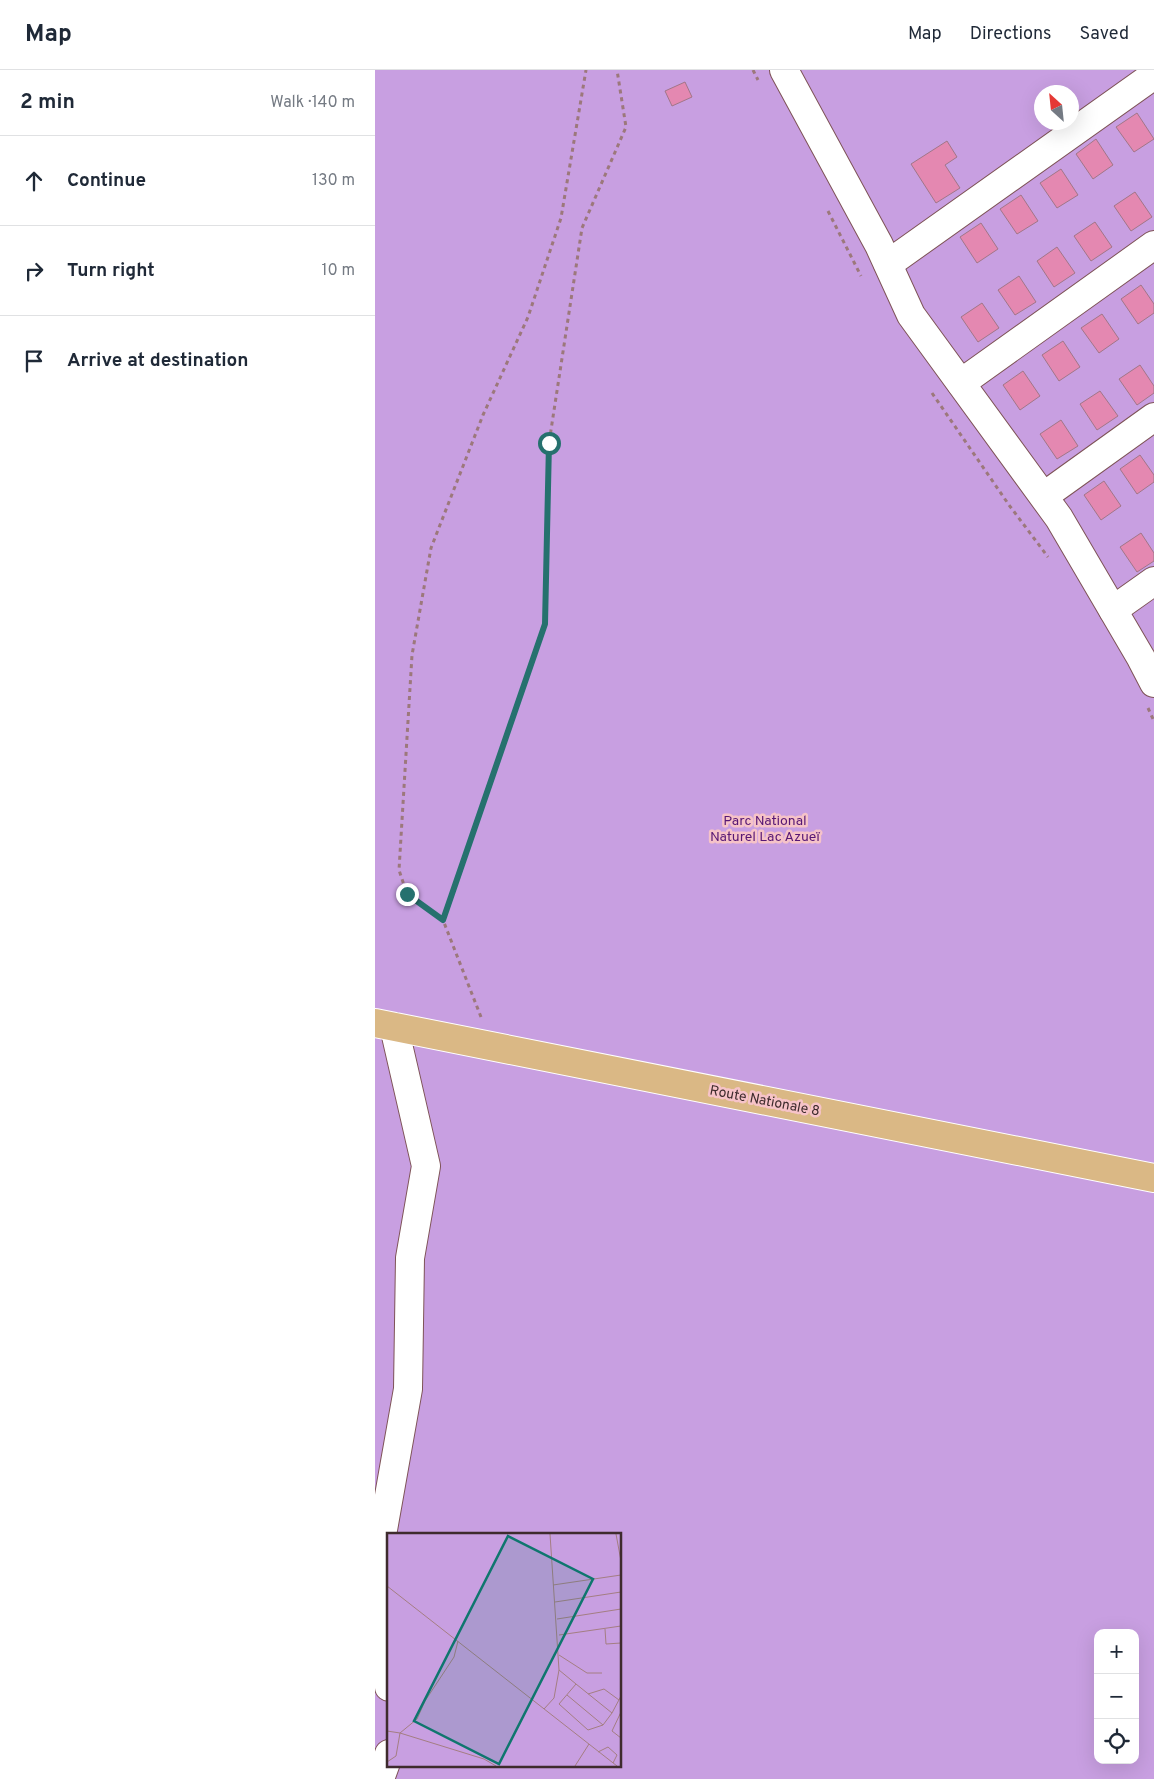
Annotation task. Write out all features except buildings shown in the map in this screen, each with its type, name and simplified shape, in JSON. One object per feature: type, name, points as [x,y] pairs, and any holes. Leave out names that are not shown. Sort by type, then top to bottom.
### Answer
[{"type":"main road","name":"Route Nationale 8","points":[[384,1025],[1154,1178]]},
{"type":"street","points":[[784,70],[887,264],[911,315],[1059,518],[1154,683]]},
{"type":"street","points":[[887,264],[1154,75]]},
{"type":"street","points":[[961,383],[1154,245]]},
{"type":"street","points":[[1044,496],[1154,417]]},
{"type":"street","points":[[1113,610],[1154,581]]},
{"type":"street","points":[[384,1025],[426,1166],[410,1258],[408,1389],[381,1541],[378,1595],[387,1670]]},
{"type":"street","points":[[380,1779],[387,1760]]},
{"type":"path","points":[[492,1046],[443,920],[407,894],[399,870],[412,656],[431,548],[483,415],[528,317],[561,218],[586,70]]},
{"type":"path","points":[[443,920],[545,624],[549,443],[582,228],[626,127],[617,70]]},
{"type":"green space","name":"Parc National Naturel Lac Azueï","points":[[375,70],[1154,70],[1154,1779],[375,1779]]},
{"type":"route","points":[[407,894],[443,920],[545,624],[549,443]]}]
